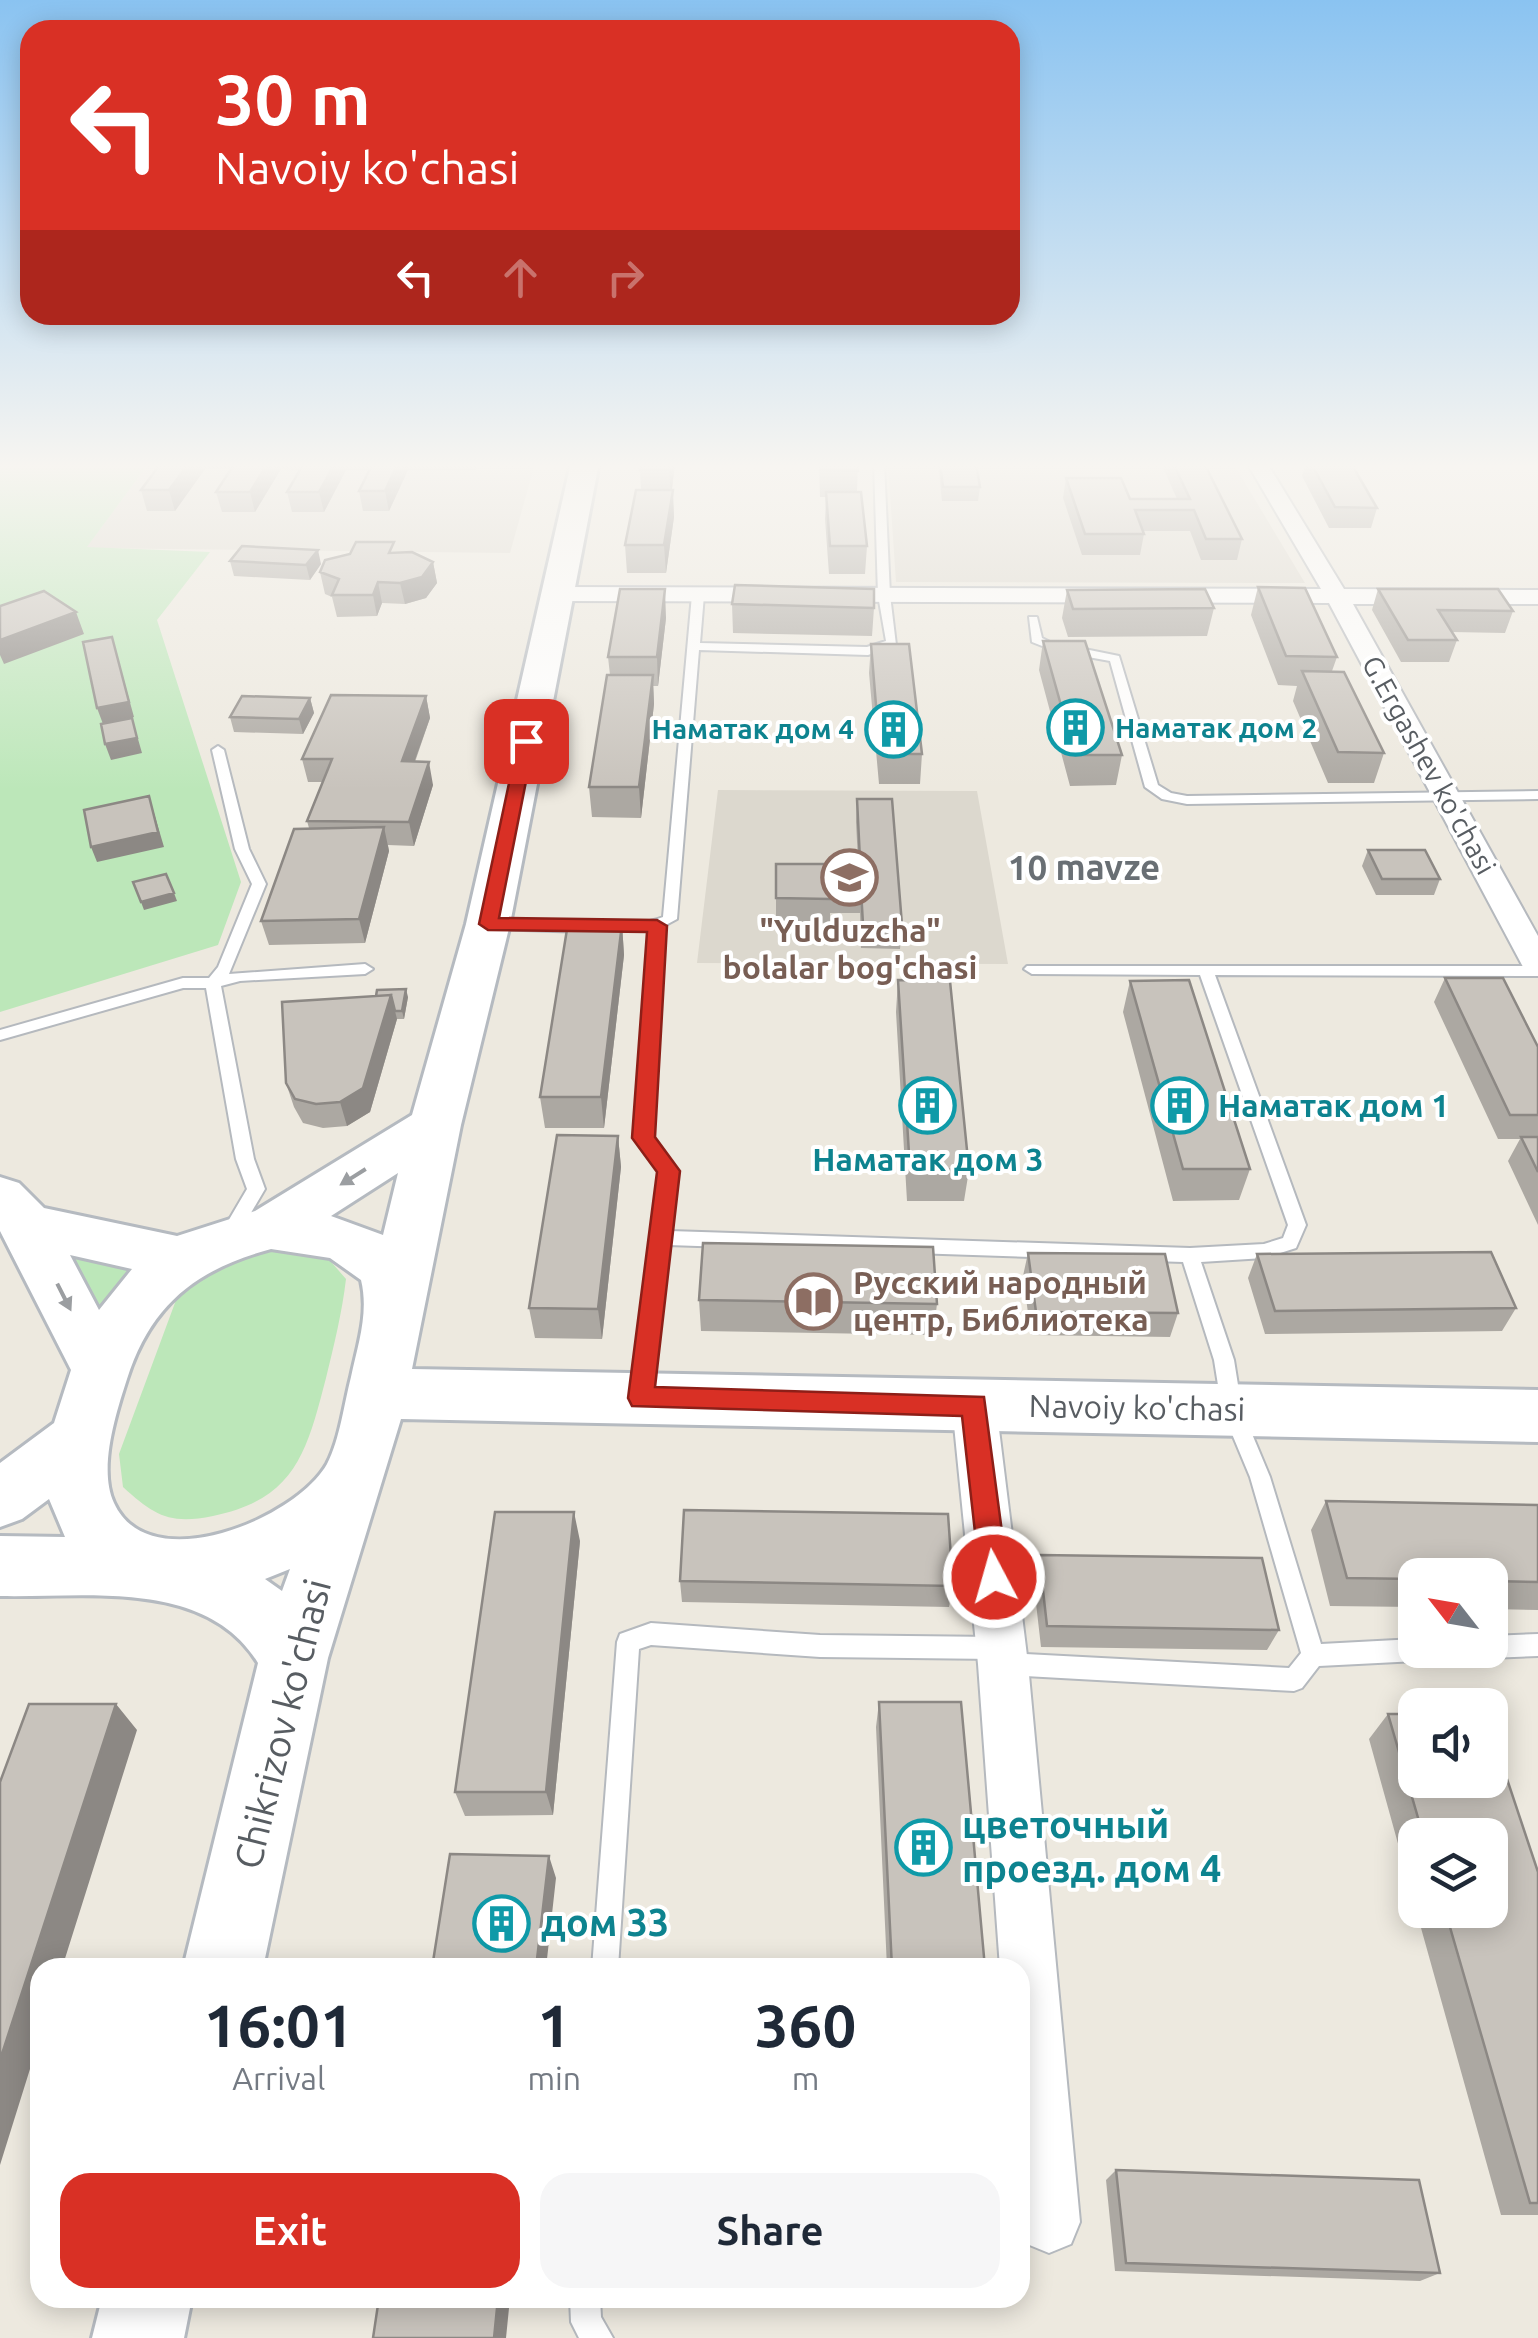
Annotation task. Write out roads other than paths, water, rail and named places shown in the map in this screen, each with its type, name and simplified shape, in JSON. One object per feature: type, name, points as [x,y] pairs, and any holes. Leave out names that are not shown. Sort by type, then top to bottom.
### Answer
[{"type":"main road","points":[[0,1566],[208,1570],[249,1556],[308,1522],[351,1483],[376,1392],[435,1125],[488,924],[561,572]]},
{"type":"main road","points":[[294,1658],[271,1622],[228,1592],[126,1556],[106,1543],[86,1514],[76,1476],[100,1369],[116,1332],[138,1300],[226,1243],[435,1125]]},
{"type":"main road","points":[[13,1211],[226,1243],[336,1235],[373,1253],[388,1276],[395,1304]]},
{"type":"main road","points":[[13,1211],[100,1369]]},
{"type":"main road","name":"Navoiy ko'chasi","points":[[376,1392],[1538,1416]]},
{"type":"main road","points":[[0,1500],[84,1436]]},
{"type":"main road","name":"Chikrizov ko'chasi","points":[[225,1958],[294,1658],[351,1483]]},
{"type":"main road","points":[[138,2338],[145,2308]]},
{"type":"street","name":"G.Ergashev ko'chasi","points":[[1322,572],[1538,966]]},
{"type":"street","points":[[556,594],[1538,598]]},
{"type":"street","points":[[974,1405],[1002,1656],[1027,1958]]},
{"type":"street","points":[[1030,1993],[1049,2222]]},
{"type":"lane","points":[[694,646],[884,648],[892,643],[883,572]]},
{"type":"lane","points":[[488,924],[657,926],[672,914],[698,595]]},
{"type":"lane","points":[[1033,619],[1036,640],[1056,650],[1091,652],[1115,659],[1152,787],[1167,796],[1188,800],[1538,795]]},
{"type":"lane","points":[[218,750],[242,849],[259,884],[224,969],[213,983],[245,1159],[256,1190],[226,1243]]},
{"type":"lane","points":[[641,1398],[668,1171],[644,1138],[657,926]]},
{"type":"lane","points":[[1032,969],[1538,966]]},
{"type":"lane","points":[[0,1035],[183,983],[364,969]]},
{"type":"lane","points":[[661,1238],[1190,1254],[1264,1252],[1290,1243],[1297,1226],[1206,970]]},
{"type":"lane","points":[[1190,1254],[1224,1360],[1232,1410],[1260,1477],[1312,1654]]},
{"type":"lane","points":[[606,1958],[628,1642],[650,1634],[1002,1656],[1294,1680],[1312,1654]]},
{"type":"lane","points":[[1508,1646],[1538,1645]]},
{"type":"lane","points":[[1312,1654],[1398,1651]]},
{"type":"lane","points":[[586,2308],[586,2322],[598,2338]]},
{"type":"place","name":"Наматак дом 2","points":[[1076,728]]},
{"type":"place","name":"Наматак дом 4","points":[[893,729]]},
{"type":"place","name":"\"Yulduzcha\" bolalar bog'chasi","points":[[850,877]]},
{"type":"place","name":"Наматак дом 3","points":[[928,1106]]},
{"type":"place","name":"Наматак дом 1","points":[[1179,1106]]},
{"type":"place","name":"Русский народный центр, Библиотека","points":[[814,1301]]},
{"type":"place","name":"цветочный проезд. дом 4","points":[[923,1847]]},
{"type":"place","name":"дом 33","points":[[502,1923]]},
{"type":"district","name":"10 mavze","points":[[1084,868]]}]
